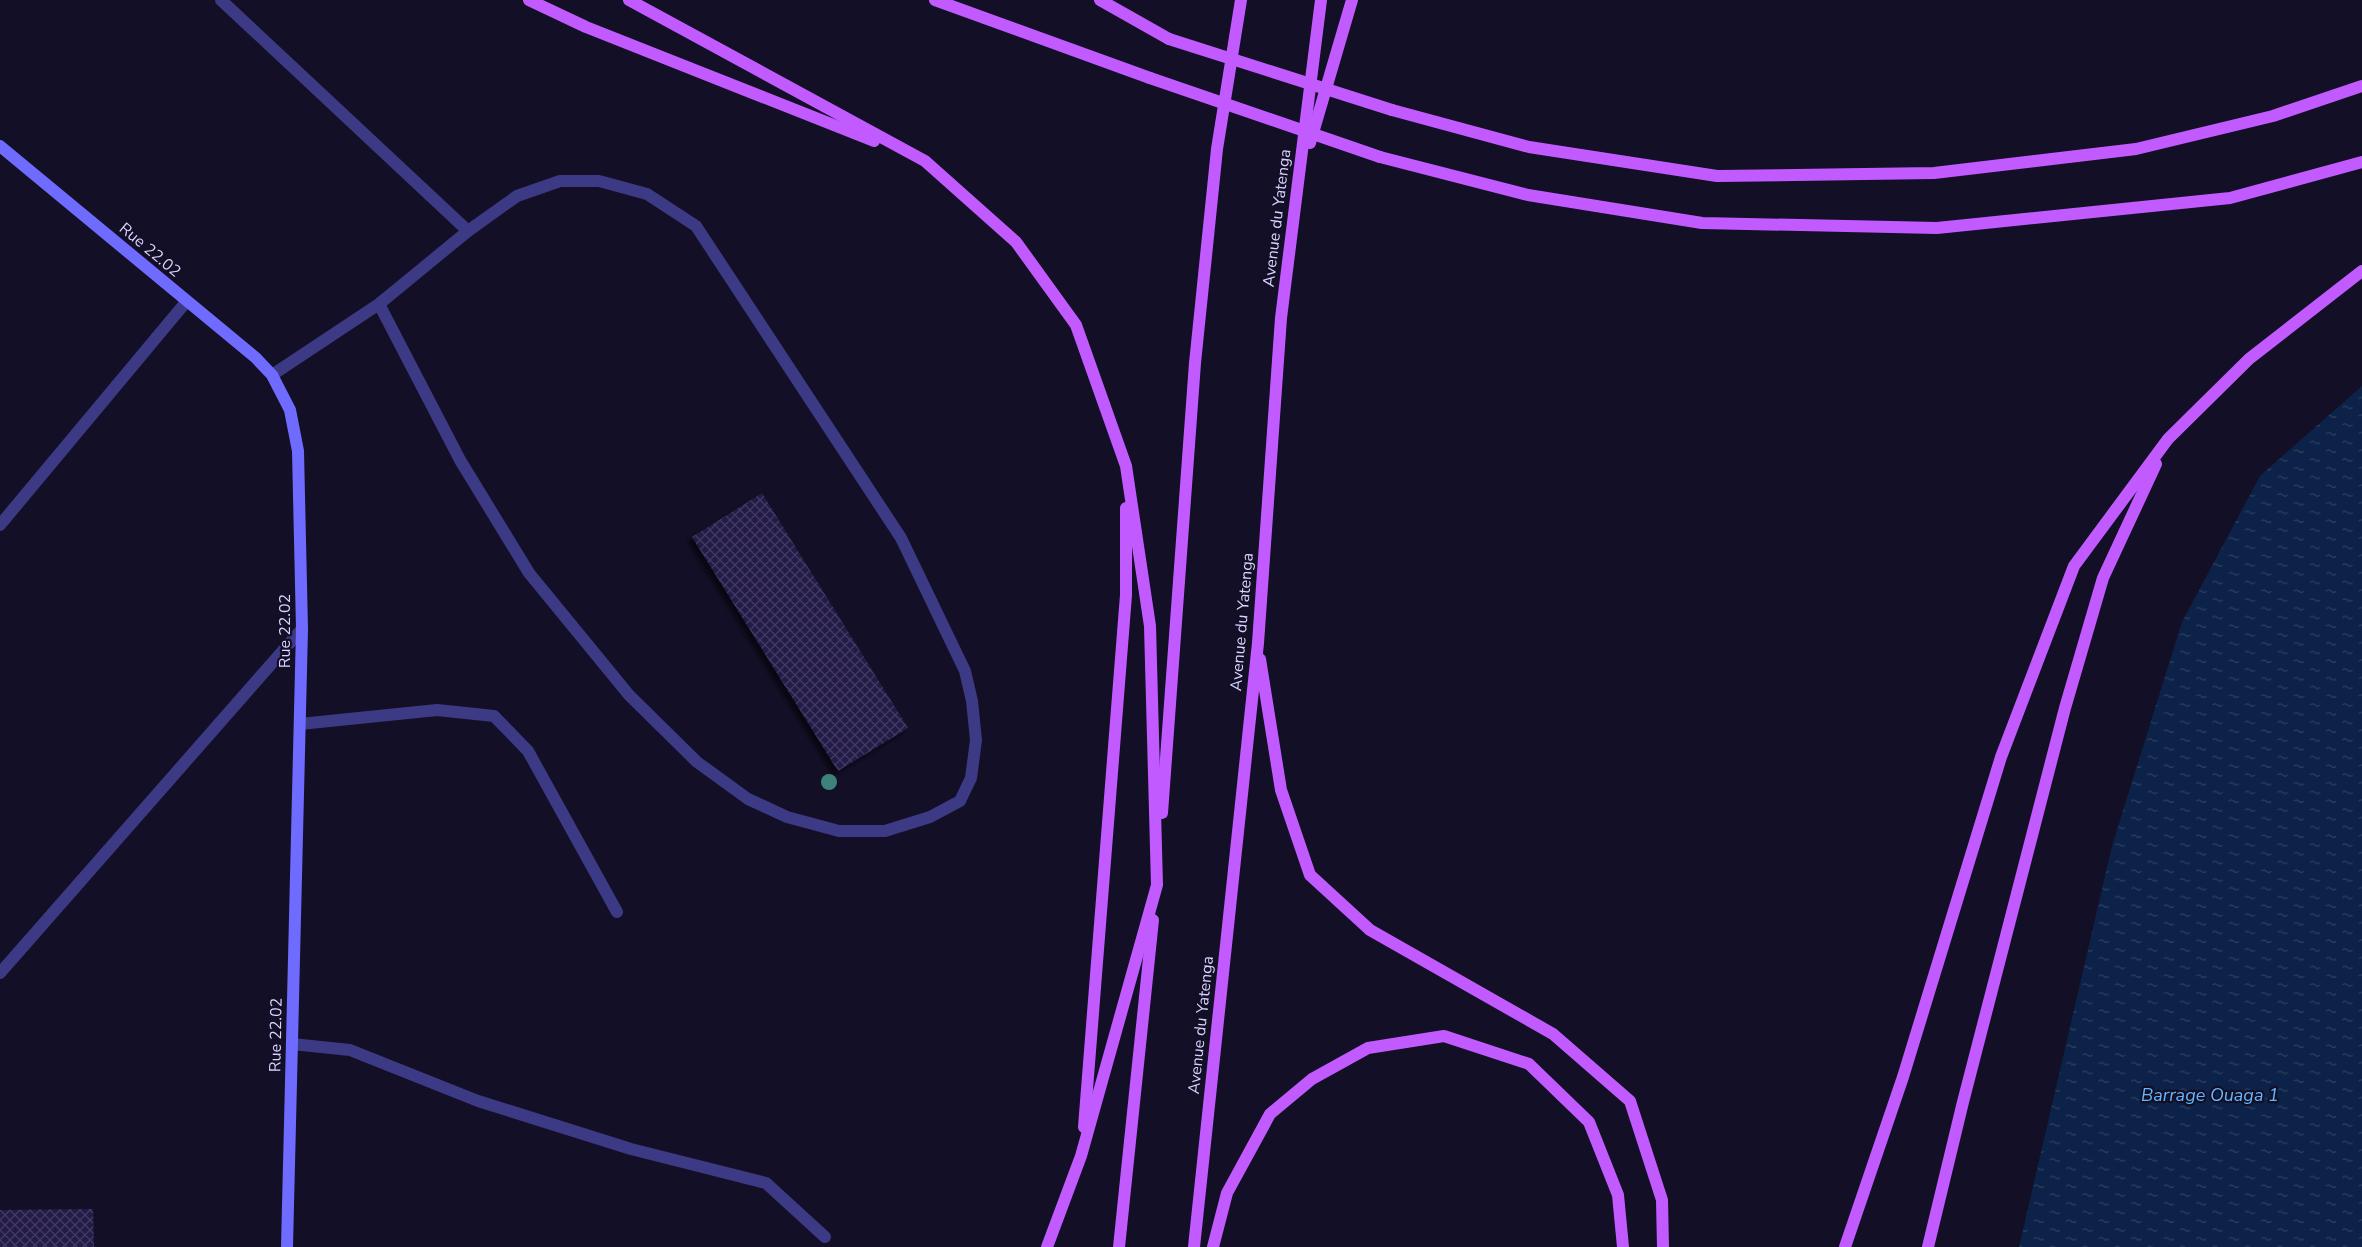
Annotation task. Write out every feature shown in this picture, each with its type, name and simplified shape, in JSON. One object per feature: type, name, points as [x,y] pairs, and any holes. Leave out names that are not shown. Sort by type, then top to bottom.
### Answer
[{"type":"main road","points":[[529,0],[586,27],[925,161]]},
{"type":"main road","points":[[629,0],[925,161],[1016,242],[1076,325],[1126,466],[1150,626],[1157,884],[1081,1156],[1047,1247]]},
{"type":"main road","points":[[935,0],[1150,78],[1380,157],[1528,195],[1702,223],[1937,228],[2230,198],[2362,162]]},
{"type":"main road","points":[[1100,0],[1169,39],[1392,110],[1529,147],[1717,176],[1934,173],[2136,149],[2273,116],[2362,86]]},
{"type":"main road","points":[[1119,1247],[1157,884],[1196,363],[1217,149],[1241,0]]},
{"type":"main road","name":"Avenue du Yatenga","points":[[1194,1247],[1258,643],[1281,318],[1321,0]]},
{"type":"main road","points":[[1297,189],[1352,0]]},
{"type":"main road","points":[[1845,1247],[1903,1077],[2001,758],[2074,566],[2168,439],[2249,359],[2362,271]]},
{"type":"main road","points":[[1928,1247],[1963,1102],[2064,708],[2100,587],[2168,439]]},
{"type":"main road","points":[[1081,1156],[1126,595],[1126,466]]},
{"type":"main road","points":[[1258,643],[1281,790],[1310,875],[1370,930],[1553,1034],[1630,1101],[1662,1200],[1663,1247]]},
{"type":"main road","points":[[1213,1247],[1227,1193],[1270,1114],[1312,1079],[1368,1048],[1444,1036],[1530,1064],[1589,1122],[1618,1195],[1623,1247]]},
{"type":"street","points":[[221,0],[468,232]]},
{"type":"street","name":"Rue 22.02","points":[[0,146],[186,302],[256,358],[272,375],[290,410],[298,451],[302,629],[287,1247]]},
{"type":"street","points":[[272,375],[378,304],[468,232],[517,196],[560,182],[580,181],[600,181],[647,194],[696,226],[901,538],[965,671],[972,701],[976,740],[971,778],[960,801],[930,817],[885,831],[839,831],[787,817],[748,799],[697,762],[629,694],[529,573],[460,460],[378,304]]},
{"type":"street","points":[[0,525],[186,302]]},
{"type":"street","points":[[0,973],[302,629]]},
{"type":"street","points":[[300,724],[437,710],[494,716],[528,751],[617,912]]},
{"type":"street","points":[[292,1044],[350,1050],[478,1101],[631,1149],[766,1183],[825,1237]]},
{"type":"water","name":"Barrage Ouaga 1","points":[[2362,386],[2362,1247],[2019,1247],[2112,846],[2182,622],[2260,476]]},
{"type":"pier","points":[[2331,0],[2362,0],[2362,49],[2360,48]]},
{"type":"building","points":[[762,493],[908,728],[838,771],[692,537]]},
{"type":"building","points":[[93,1209],[94,1247],[0,1247],[0,1210]]}]
